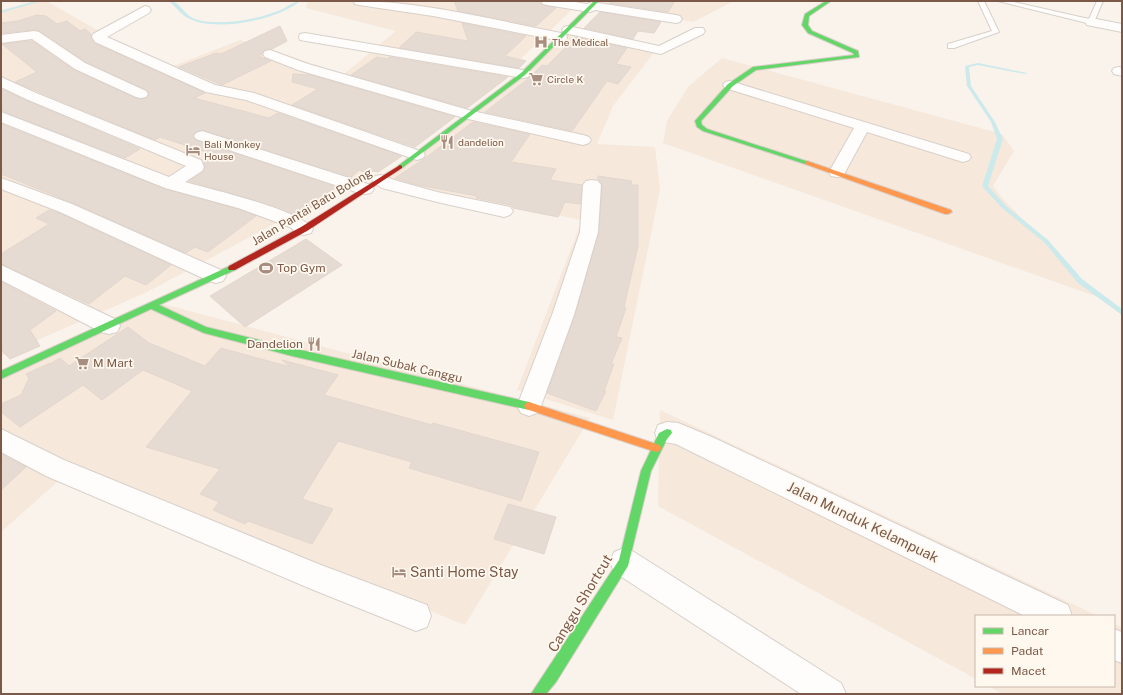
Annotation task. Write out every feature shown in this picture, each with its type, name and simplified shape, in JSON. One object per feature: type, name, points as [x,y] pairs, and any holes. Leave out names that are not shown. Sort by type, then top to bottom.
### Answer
[{"type":"street","points":[[359,1],[661,50],[699,31]]},
{"type":"street","points":[[547,1],[593,5],[676,19]]},
{"type":"street","points":[[829,1],[807,15],[805,25],[810,32],[856,52],[858,54],[857,56],[755,68],[746,71],[730,85],[698,121],[699,126],[705,130],[837,172],[948,212]]},
{"type":"street","name":"Jalan Pantai Batu Bolong","points":[[1,375],[216,276],[304,228],[381,180],[417,155],[523,74],[593,5]]},
{"type":"street","points":[[145,10],[98,37],[211,89],[250,96],[417,155]]},
{"type":"street","points":[[1091,22],[1122,28]]},
{"type":"street","points":[[1,39],[34,34],[80,66],[141,94]]},
{"type":"street","points":[[305,37],[523,74]]},
{"type":"street","points":[[270,54],[303,66],[469,115],[584,140]]},
{"type":"street","points":[[1,81],[30,96],[195,164],[196,167],[171,184]]},
{"type":"street","points":[[730,85],[963,157]]},
{"type":"street","points":[[1,116],[171,184],[244,204],[296,223],[304,228]]},
{"type":"street","points":[[837,172],[863,126]]},
{"type":"street","points":[[202,136],[365,189]]},
{"type":"street","points":[[381,180],[388,184],[437,197],[504,211]]},
{"type":"street","points":[[1,182],[66,208],[216,276]]},
{"type":"street","points":[[528,406],[563,315],[589,232],[592,185]]},
{"type":"street","points":[[1,272],[110,326]]},
{"type":"street","name":"Jalan Subak Canggu","points":[[153,306],[204,330],[248,342],[528,406],[662,441]]},
{"type":"street","name":"Jalan Munduk Kelampuak","points":[[662,441],[678,434],[703,445],[1055,615]]},
{"type":"street","points":[[1,440],[56,468],[320,579],[416,616]]},
{"type":"street","name":"Canggu Shortcut","points":[[538,694],[551,677],[624,562],[646,471],[662,441]]},
{"type":"street","points":[[624,562],[830,694]]},
{"type":"lane","points":[[951,46],[996,32],[981,1]]},
{"type":"lane","points":[[1001,1],[1091,22],[1100,1]]},
{"type":"shaded area","points":[[37,1],[46,1],[166,69],[240,40],[344,74],[396,31],[306,8],[308,1],[581,1],[506,73],[353,182],[145,293],[1,356],[1,10]]},
{"type":"shaded area","points":[[599,1],[734,1],[693,22],[596,5]]},
{"type":"shaded area","points":[[569,32],[655,51],[613,106],[597,144],[655,147],[660,190],[613,420],[517,390],[582,220],[385,182]]},
{"type":"shaded area","points":[[722,58],[1002,134],[1014,151],[993,186],[1003,199],[1098,297],[663,143],[667,121],[688,87]]},
{"type":"shaded area","points":[[163,304],[590,418],[465,625],[73,468],[1,532],[1,380]]},
{"type":"shaded area","points":[[660,410],[1096,615],[975,615],[975,678],[658,506]]},
{"type":"shaded area","points":[[1115,624],[1122,627],[1122,694],[1003,694],[990,687],[1115,687]]},
{"type":"building","points":[[454,1],[540,1],[543,5],[556,8],[536,26],[458,11]]},
{"type":"building","points":[[611,1],[675,1],[668,12],[609,3]]},
{"type":"building","points":[[600,12],[661,22],[654,33],[638,31],[633,39],[584,28]]},
{"type":"building","points":[[37,15],[46,16],[57,24],[67,21],[80,31],[85,29],[91,34],[91,38],[94,43],[205,93],[194,98],[269,118],[278,113],[402,156],[378,172],[373,171],[369,174],[359,170],[351,177],[202,130],[193,135],[196,140],[336,187],[300,217],[254,200],[189,181],[203,172],[205,168],[204,163],[210,159],[207,158],[212,154],[160,137],[155,140],[15,82],[37,72],[2,44],[32,41],[74,70],[135,98],[146,98],[149,95],[147,90],[86,62],[39,31],[34,30],[1,33],[1,23],[18,21]]},
{"type":"building","points":[[462,23],[526,36],[505,56],[526,61],[519,68],[399,48],[416,32],[468,41]]},
{"type":"building","points":[[280,26],[287,41],[272,49],[265,50],[258,56],[271,61],[222,85],[179,67],[216,53],[221,54]]},
{"type":"building","points":[[576,37],[627,48],[616,64],[631,67],[618,84],[607,81],[572,131],[485,112],[529,78],[542,65],[547,66]]},
{"type":"building","points":[[377,57],[387,59],[389,57],[508,77],[467,108],[351,75]]},
{"type":"building","points":[[293,74],[310,75],[455,117],[415,147],[292,105],[318,89],[292,82]]},
{"type":"building","points":[[1,89],[140,149],[125,158],[1,111]]},
{"type":"building","points":[[473,122],[530,134],[511,162],[556,169],[550,180],[582,185],[580,204],[565,202],[558,217],[513,208],[511,205],[476,198],[477,196],[418,185],[395,178],[424,159]]},
{"type":"building","points":[[1,124],[165,189],[238,209],[256,216],[208,252],[195,247],[186,253],[73,203],[1,174]]},
{"type":"building","points":[[598,176],[632,181],[631,185],[638,185],[638,246],[624,307],[626,308],[616,337],[622,338],[611,364],[614,364],[604,391],[606,391],[596,411],[547,393],[575,315],[599,232],[602,185],[598,180]]},
{"type":"building","points":[[49,210],[59,213],[171,265],[146,285],[125,276],[89,304],[1,264],[1,254],[49,224],[36,218]]},
{"type":"building","points":[[306,239],[342,265],[245,327],[210,296]]},
{"type":"building","points":[[1,282],[56,311],[30,330],[40,346],[10,359],[1,350]]},
{"type":"building","points":[[128,327],[149,343],[205,366],[221,348],[290,367],[282,360],[338,375],[324,395],[432,425],[433,423],[539,452],[521,501],[409,468],[412,462],[338,441],[302,499],[333,509],[312,544],[248,521],[245,524],[213,510],[219,502],[200,494],[220,469],[146,447],[192,391],[143,370],[102,400],[83,385],[20,427],[1,412],[1,404],[21,395],[29,378],[26,374],[60,358],[69,366]]},
{"type":"building","points":[[1,454],[26,467],[1,490]]},
{"type":"building","points":[[508,504],[556,517],[544,554],[494,539]]},
{"type":"waterway","points":[[1,12],[39,1]]},
{"type":"waterway","points":[[171,1],[192,19],[202,22],[215,23],[231,23],[263,17],[278,13],[298,1]]},
{"type":"waterway","points":[[1025,73],[978,64],[967,66],[969,86],[993,122],[1000,139],[985,186],[1004,207],[1046,241],[1080,281],[1122,313]]},
{"type":"traffic: fast","points":[[400,167],[523,74],[597,1]]},
{"type":"traffic: fast","points":[[807,163],[705,130],[699,126],[698,121],[730,85],[755,68],[857,56],[856,52],[810,32],[805,25],[807,15],[829,1]]},
{"type":"traffic: fast","points":[[1,375],[232,268]]},
{"type":"traffic: fast","points":[[153,306],[204,330],[292,352],[529,406]]},
{"type":"traffic: fast","points":[[538,694],[551,677],[624,562],[646,471],[663,436],[667,433]]},
{"type":"traffic: slow","points":[[807,163],[948,212]]},
{"type":"traffic: slow","points":[[529,406],[656,448]]},
{"type":"traffic: jam","points":[[232,268],[304,229],[400,167]]},
{"type":"place","name":"The Medical","points":[[541,42]]},
{"type":"place","name":"Circle K","points":[[536,79]]},
{"type":"place","name":"dandelion","points":[[447,142]]},
{"type":"place","name":"Bali Monkey House","points":[[193,150]]},
{"type":"place","name":"Top Gym","points":[[266,268]]},
{"type":"place","name":"Dandelion","points":[[314,344]]},
{"type":"place","name":"M Mart","points":[[82,363]]},
{"type":"place","name":"Santi Home Stay","points":[[399,572]]}]
